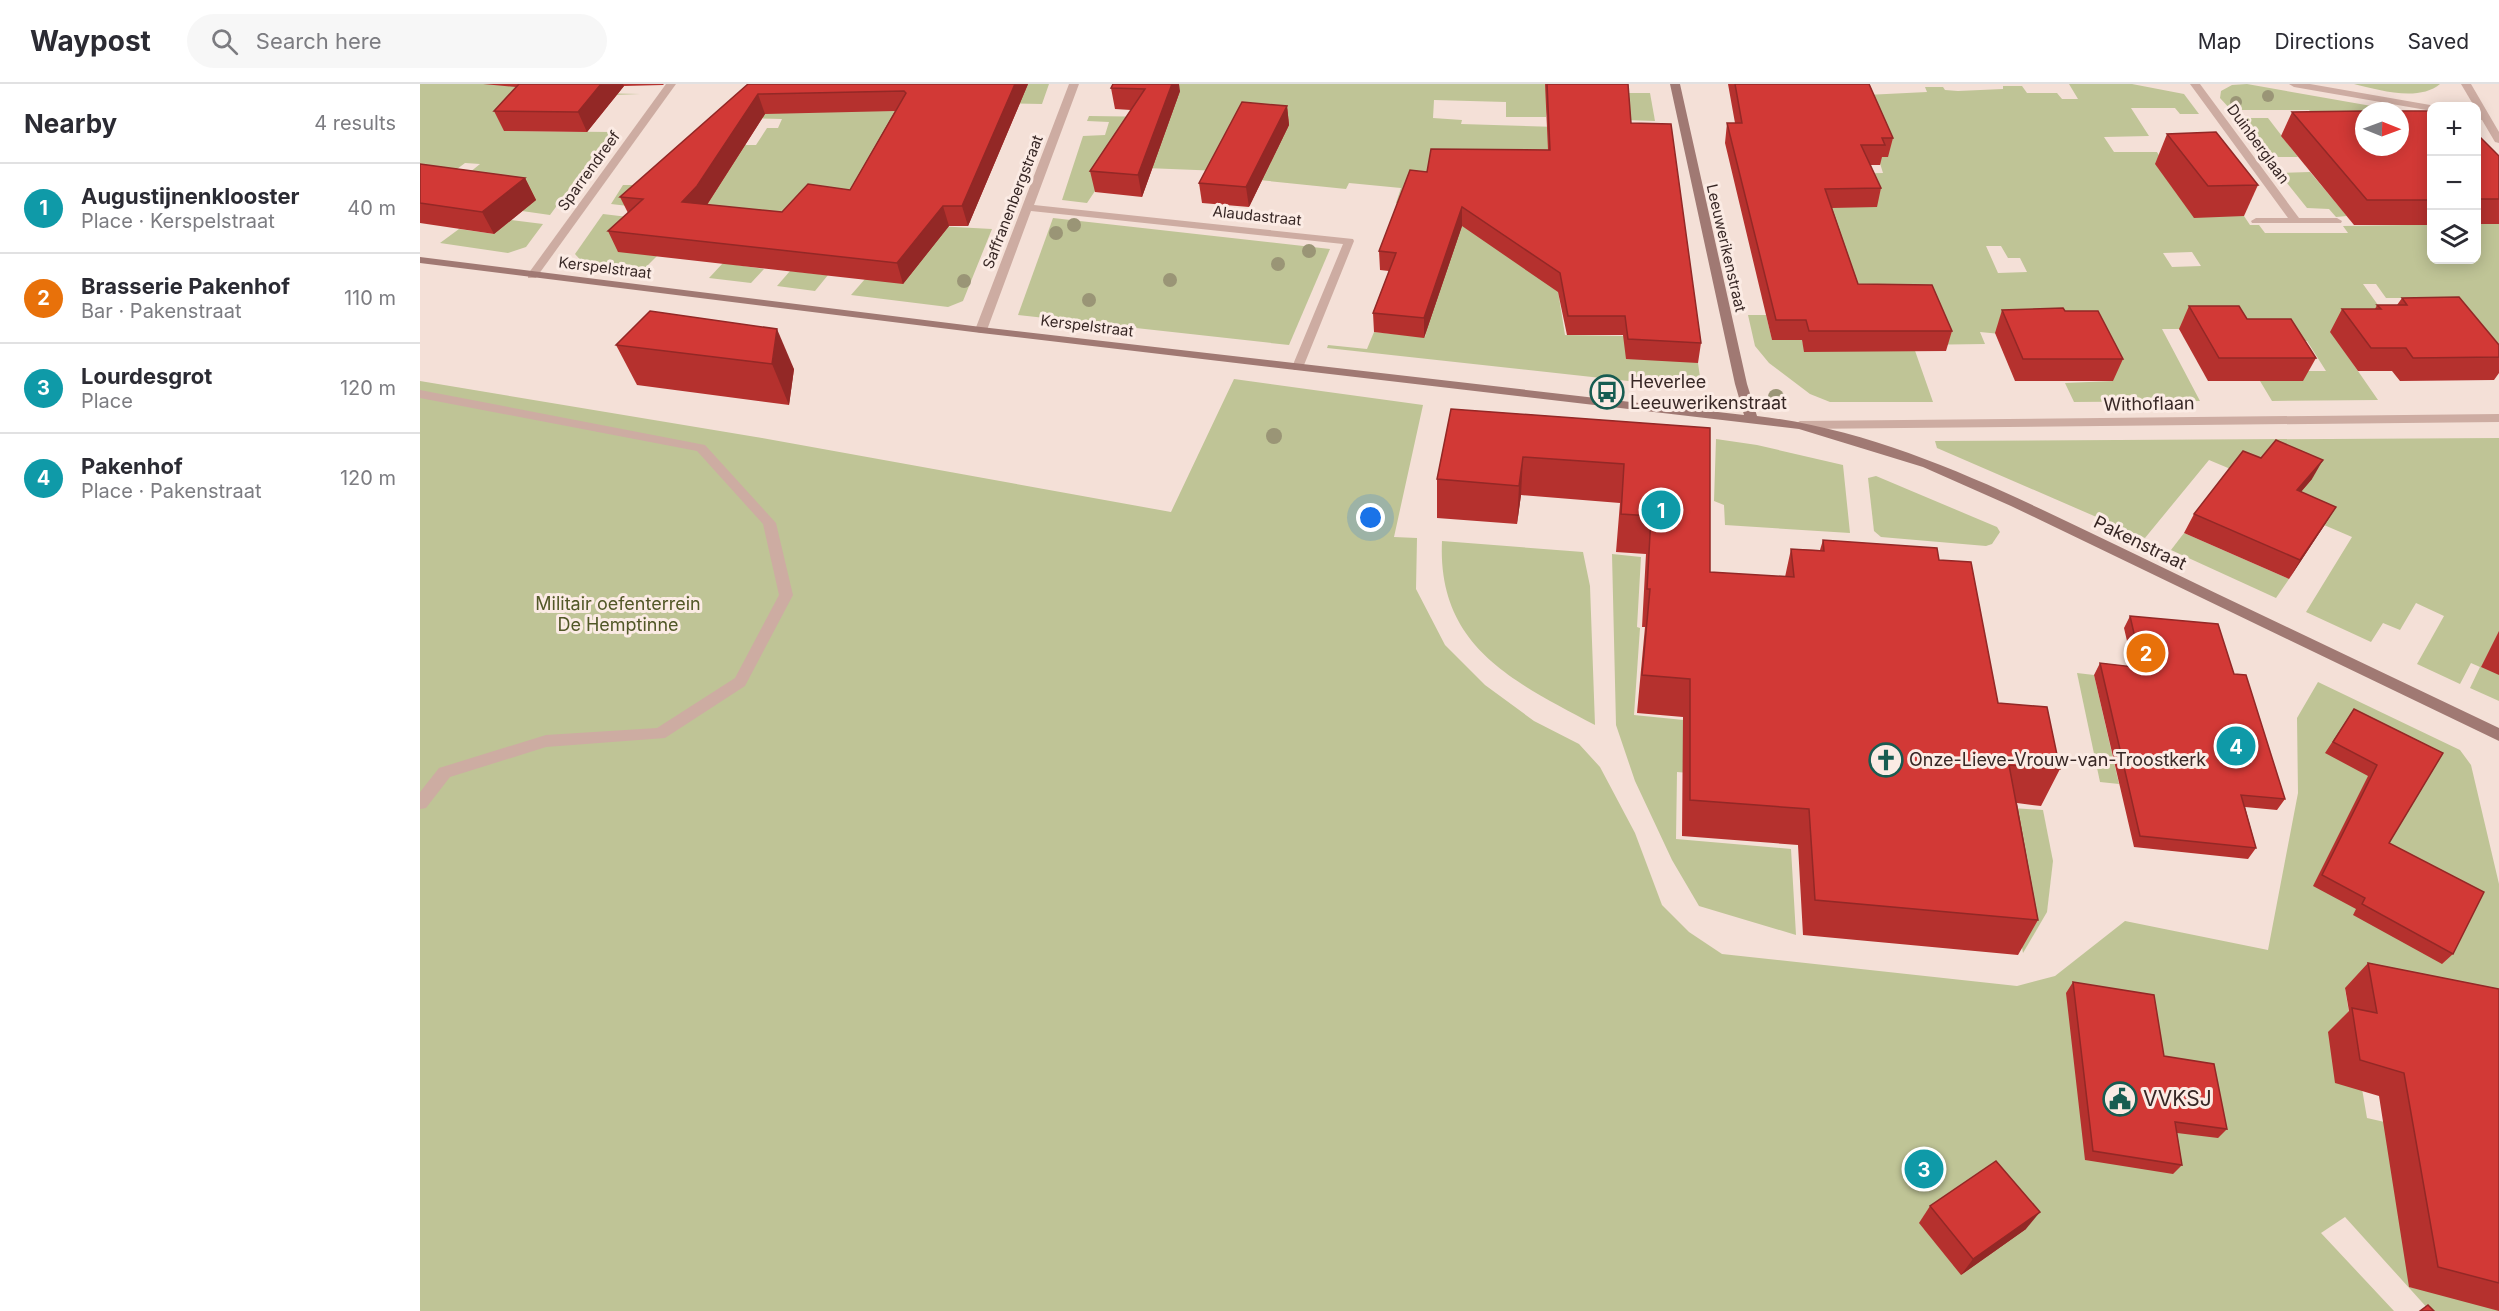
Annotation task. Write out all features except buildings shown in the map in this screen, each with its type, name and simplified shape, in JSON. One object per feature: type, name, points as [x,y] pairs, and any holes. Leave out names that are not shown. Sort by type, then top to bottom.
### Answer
[{"type":"street","name":"Sparrendreef","points":[[532,276],[671,84]]},
{"type":"street","name":"Saffranenbergstraat","points":[[981,330],[1074,84]]},
{"type":"street","name":"Leeuwerikenstraat","points":[[1675,84],[1741,384],[1752,419]]},
{"type":"street","name":"Duinberglaan","points":[[2195,84],[2296,221]]},
{"type":"street","points":[[2294,84],[2427,107]]},
{"type":"street","points":[[2466,84],[2474,102]]},
{"type":"street","points":[[2481,116],[2499,140]]},
{"type":"street","name":"Alaudastraat","points":[[1027,207],[1349,241],[1298,367]]},
{"type":"street","points":[[2256,221],[2337,221]]},
{"type":"street","name":"Kerspelstraat","points":[[420,260],[532,276],[981,330],[1752,419]]},
{"type":"street","points":[[420,394],[701,448],[769,523],[786,595],[741,682],[660,734],[546,741],[445,772],[420,803]]},
{"type":"street","name":"Withoflaan","points":[[1800,425],[2499,418]]},
{"type":"street","name":"Pakenstraat","points":[[1752,419],[1800,425],[1928,464],[2016,503],[2499,735]]},
{"type":"green space","points":[[420,84],[562,84],[594,93],[640,94],[586,96],[505,131],[611,132],[550,215],[522,211],[535,200],[464,177],[480,164],[465,163],[420,197]]},
{"type":"green space","points":[[809,84],[1049,84],[1042,104],[997,103],[936,226],[992,229],[963,301],[948,307],[851,295],[865,279],[788,234],[663,210],[611,204],[623,185],[680,185],[733,145],[756,145],[767,128],[778,128],[782,119],[750,118]]},
{"type":"green space","points":[[1159,84],[1565,84],[1547,109],[1546,117],[1506,117],[1506,102],[1434,100],[1433,118],[1462,120],[1461,124],[1658,130],[1427,207],[1396,203],[1401,188],[1349,183],[1346,189],[1249,179],[1221,171],[1146,168],[1115,161],[1087,203],[1062,200],[1083,136],[1105,135],[1109,122],[1087,121],[1089,116],[1163,117]]},
{"type":"green space","points":[[1806,84],[1829,84],[1866,95],[1927,92],[1925,87],[1943,87],[1945,90],[1958,91],[2022,86],[2027,93],[2057,93],[2062,99],[2078,99],[2069,84],[2132,84],[2184,94],[2199,114],[2180,114],[2175,108],[2131,108],[2149,136],[2104,137],[2114,152],[2157,152],[2166,167],[2244,216],[2250,225],[2259,225],[2265,233],[2348,233],[2343,226],[2408,225],[2309,110],[2231,110],[2220,98],[2221,91],[2232,85],[2247,84],[2355,103],[2355,156],[2408,156],[2427,177],[2427,264],[2481,264],[2481,215],[2499,215],[2499,359],[2331,332],[2378,400],[2272,401],[2260,381],[2303,381],[2298,371],[2326,371],[2307,341],[2236,341],[2183,329],[2162,329],[2200,401],[2074,402],[2065,383],[2113,381],[2094,343],[1980,332],[1985,344],[1913,345],[1933,402],[1830,402],[1810,394],[1769,363],[1755,346],[1748,315],[1766,315],[1772,340],[1802,340],[1805,352],[1802,266],[1834,174],[1883,173],[1878,157],[1888,157]],"holes":[[[1986,246],[2001,246],[2008,258],[2020,258],[2027,272],[1998,273]],[[2192,252],[2201,266],[2172,267],[2163,253]],[[2363,284],[2376,284],[2386,298],[2402,298],[2412,312],[2383,312]]]},
{"type":"green space","points":[[2354,84],[2440,84],[2421,92],[2398,93]]},
{"type":"green space","points":[[1614,93],[1650,93],[1655,121],[1594,119]]},
{"type":"green space","points":[[2236,118],[2268,118],[2298,157],[2268,157]]},
{"type":"green space","points":[[2310,172],[2347,216],[2336,217],[2329,209],[2307,208],[2279,173]]},
{"type":"green space","points":[[603,214],[653,220],[658,255],[643,270],[583,263],[575,254]]},
{"type":"green space","points":[[1053,218],[1330,249],[1289,345],[1018,315]]},
{"type":"green space","points":[[511,220],[543,224],[526,247],[508,253],[440,243],[459,229],[494,234]]},
{"type":"green space","points":[[1445,223],[1520,223],[1558,291],[1565,335],[1623,336],[1698,363],[1701,384],[1692,388],[1327,348],[1328,345],[1367,349],[1374,332],[1425,337]]},
{"type":"green space","points":[[723,263],[764,269],[751,283],[709,278]]},
{"type":"green space","points":[[790,271],[828,275],[815,291],[777,286]]},
{"type":"green space","name":"Militair oefenterrein De Hemptinne","points":[[1234,379],[1423,405],[1394,537],[1417,538],[1416,589],[1445,645],[1485,685],[1534,721],[1579,744],[1600,767],[1635,833],[1662,905],[1689,932],[1722,954],[2017,986],[2055,976],[2125,921],[2268,950],[2298,793],[2297,718],[2318,682],[2460,750],[2471,765],[2499,884],[2499,1070],[2345,989],[2367,1118],[2499,1148],[2499,1311],[2430,1311],[2345,1217],[2321,1233],[2394,1311],[420,1311],[420,381],[762,438],[1171,512]]},
{"type":"green space","points":[[2499,438],[2499,701],[2470,688],[2480,667],[2471,663],[2460,684],[2417,664],[2444,616],[2416,603],[2400,630],[2383,623],[2371,642],[2306,612],[2352,537],[2324,525],[2271,486],[2209,460],[2145,538],[1937,448],[1935,441]]},
{"type":"green space","points":[[1716,439],[1757,445],[1843,465],[1850,533],[1725,525],[1724,505],[1714,501]]},
{"type":"green space","points":[[1876,476],[1997,527],[2000,532],[1992,544],[1986,546],[1881,537],[1874,531],[1868,478]]},
{"type":"green space","points":[[2184,533],[2289,579],[2276,598],[2171,550]]},
{"type":"green space","points":[[1442,541],[1583,552],[1590,586],[1595,725],[1510,676],[1487,657],[1467,635],[1453,609],[1444,578]]},
{"type":"green space","points":[[1612,554],[1641,557],[1637,627],[1640,628],[1634,715],[1733,725],[1736,777],[1677,772],[1676,839],[1791,849],[1796,935],[1699,906],[1672,860],[1635,781],[1616,725]]},
{"type":"green space","points":[[2077,673],[2094,675],[2119,784],[2100,782]]},
{"type":"green space","points":[[1997,807],[2043,810],[2053,861],[2047,912],[2023,953]]},
{"type":"place","name":"Heverlee Leeuwerikenstraat","points":[[1607,392]]},
{"type":"place","name":"Augustijnenklooster","points":[[1661,510]]},
{"type":"place","name":"Brasserie Pakenhof","points":[[2146,653]]},
{"type":"place","name":"Pakenhof","points":[[2236,746]]},
{"type":"place","name":"Onze-Lieve-Vrouw-van-Troostkerk","points":[[1886,760]]},
{"type":"place","name":"VVKSJ","points":[[2120,1099]]},
{"type":"place","name":"Lourdesgrot","points":[[1924,1169]]}]
